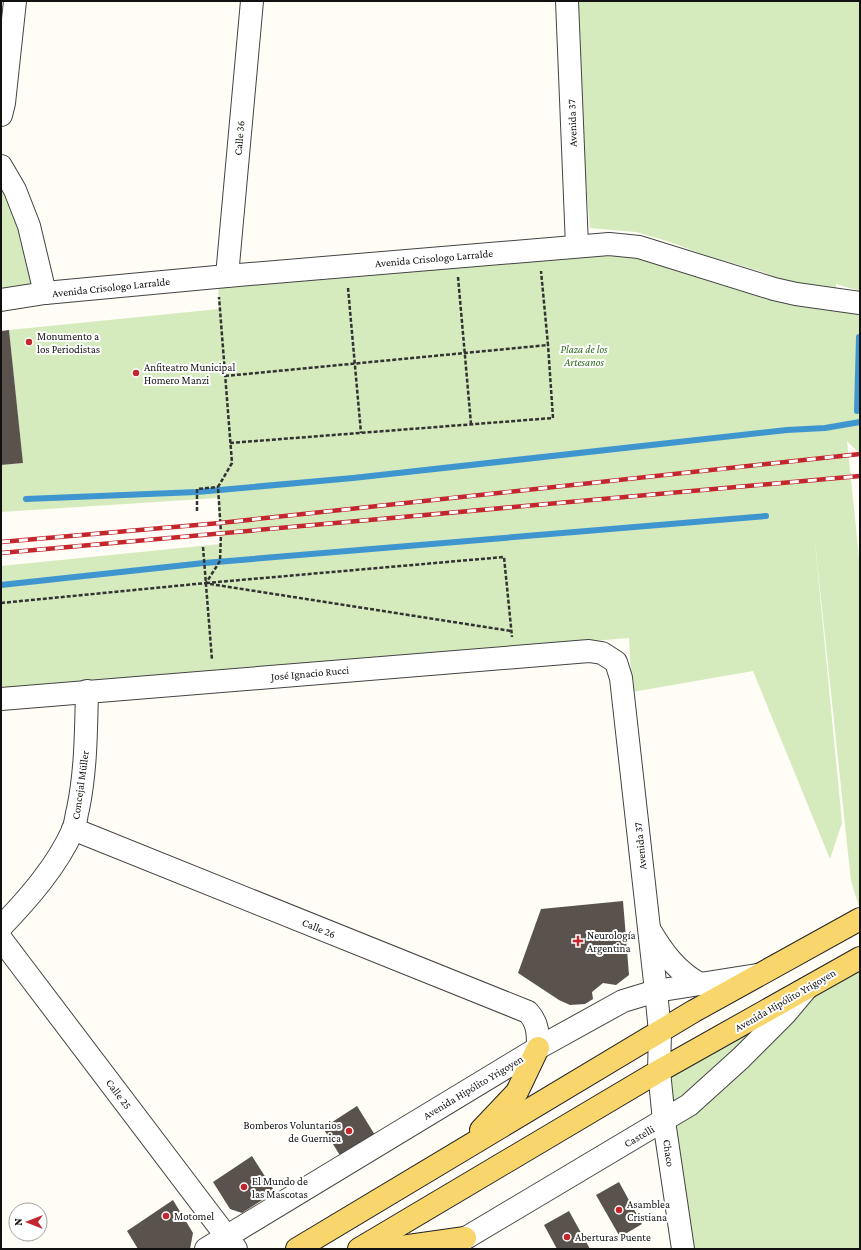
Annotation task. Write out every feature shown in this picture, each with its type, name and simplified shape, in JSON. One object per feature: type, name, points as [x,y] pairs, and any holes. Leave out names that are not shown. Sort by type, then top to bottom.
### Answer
[{"type":"main road","name":"Avenida Hipólito Yrigoyen","points":[[297,1249],[660,1032],[860,919]]},
{"type":"main road","name":"Avenida Hipólito Yrigoyen","points":[[359,1249],[659,1072],[860,958]]},
{"type":"main road","points":[[456,1154],[517,1092],[538,1048]]},
{"type":"main road","points":[[386,1249],[465,1238]]},
{"type":"street","points":[[1,115],[4,103],[15,1]]},
{"type":"street","name":"Calle 36","points":[[223,284],[252,1]]},
{"type":"street","name":"Avenida 37","points":[[567,1],[577,246]]},
{"type":"street","points":[[1,166],[15,190],[29,226],[45,293]]},
{"type":"street","name":"Avenida Crisologo Larralde","points":[[1,300],[45,293],[223,284],[577,246],[609,244],[639,247],[774,289],[796,294],[860,303]]},
{"type":"street","name":"José Ignacio Rucci","points":[[1,699],[588,651],[602,653],[616,662]]},
{"type":"street","name":"Avenida 37","points":[[616,662],[621,678],[660,1032]]},
{"type":"street","name":"Concejal Müller","points":[[1,927],[35,889],[57,858],[73,829],[80,801],[84,767],[88,691]]},
{"type":"street","name":"Calle 26","points":[[73,829],[528,1012],[535,1019],[538,1028],[538,1048]]},
{"type":"street","points":[[649,928],[660,948],[673,964],[685,976],[700,984]]},
{"type":"street","name":"Calle 25","points":[[1,939],[232,1242]]},
{"type":"street","name":"Avenida Hipólito Yrigoyen","points":[[206,1249],[232,1242],[538,1048],[622,1001],[656,991],[759,975]]},
{"type":"street","name":"Castelli","points":[[447,1249],[689,1105],[741,1058],[785,1014],[806,989]]},
{"type":"street","name":"Chaco","points":[[660,1032],[659,1072],[664,1121],[683,1249]]},
{"type":"path","points":[[230,442],[554,418],[540,264]]},
{"type":"path","points":[[457,269],[471,424]]},
{"type":"path","points":[[206,583],[220,561],[221,533],[218,487],[232,463],[225,376],[223,284]]},
{"type":"path","points":[[348,287],[361,433]]},
{"type":"path","points":[[225,376],[548,345]]},
{"type":"path","points":[[198,511],[198,489],[218,487]]},
{"type":"path","points":[[203,547],[213,681]]},
{"type":"path","points":[[1,603],[206,583],[504,557],[512,640]]},
{"type":"path","points":[[206,583],[511,631]]},
{"type":"green space","name":"Plaza de los Artesanos","points":[[570,1],[860,1],[860,291],[836,284],[837,309],[860,314],[860,454],[847,441],[860,567],[860,910],[851,881],[814,533],[842,823],[830,859],[753,671],[632,692],[629,638],[1,689],[1,566],[220,544],[218,498],[1,512],[1,465],[23,463],[9,330],[219,309],[218,285],[610,248],[771,295],[772,276],[763,272],[708,256],[667,241],[636,232],[590,228]]},
{"type":"green space","points":[[1,166],[45,293],[1,300]]},
{"type":"green space","points":[[860,956],[860,1249],[683,1249],[659,1071]]},
{"type":"building","points":[[9,330],[23,463],[1,465],[1,331]]},
{"type":"building","name":"Neurología Argentina","points":[[623,901],[629,975],[616,985],[603,983],[592,992],[593,999],[585,1004],[570,1005],[559,1000],[518,973],[541,909]]},
{"type":"building","name":"Bomberos Voluntarios de Guernica","points":[[357,1106],[375,1135],[341,1157],[323,1128]]},
{"type":"building","name":"El Mundo de las Mascotas","points":[[252,1156],[275,1192],[242,1213],[230,1209],[213,1182]]},
{"type":"building","name":"Asamblea Cristiana","points":[[619,1182],[642,1224],[620,1237],[596,1195]]},
{"type":"building","name":"Motomel","points":[[173,1200],[193,1233],[190,1249],[138,1249],[127,1231]]},
{"type":"building","name":"Aberturas Puente","points":[[569,1211],[590,1249],[557,1249],[544,1225]]},
{"type":"waterway","points":[[857,411],[859,337]]},
{"type":"waterway","points":[[26,499],[197,492],[353,478],[787,430],[825,428],[860,422]]},
{"type":"waterway","points":[[1,585],[204,563],[766,516]]},
{"type":"railway","points":[[1,542],[220,523],[860,454]]},
{"type":"railway","points":[[1,553],[860,476]]},
{"type":"place","name":"Monumento a los Periodistas","points":[[29,342]]},
{"type":"place","name":"Anfiteatro Municipal Homero Manzi","points":[[136,373]]},
{"type":"place","name":"Neurología Argentina","points":[[578,941]]},
{"type":"place","name":"Bomberos Voluntarios de Guernica","points":[[349,1131]]},
{"type":"place","name":"El Mundo de las Mascotas","points":[[244,1187]]},
{"type":"place","name":"Asamblea Cristiana","points":[[619,1210]]},
{"type":"place","name":"Motomel","points":[[166,1216]]},
{"type":"place","name":"Aberturas Puente","points":[[567,1237]]}]
